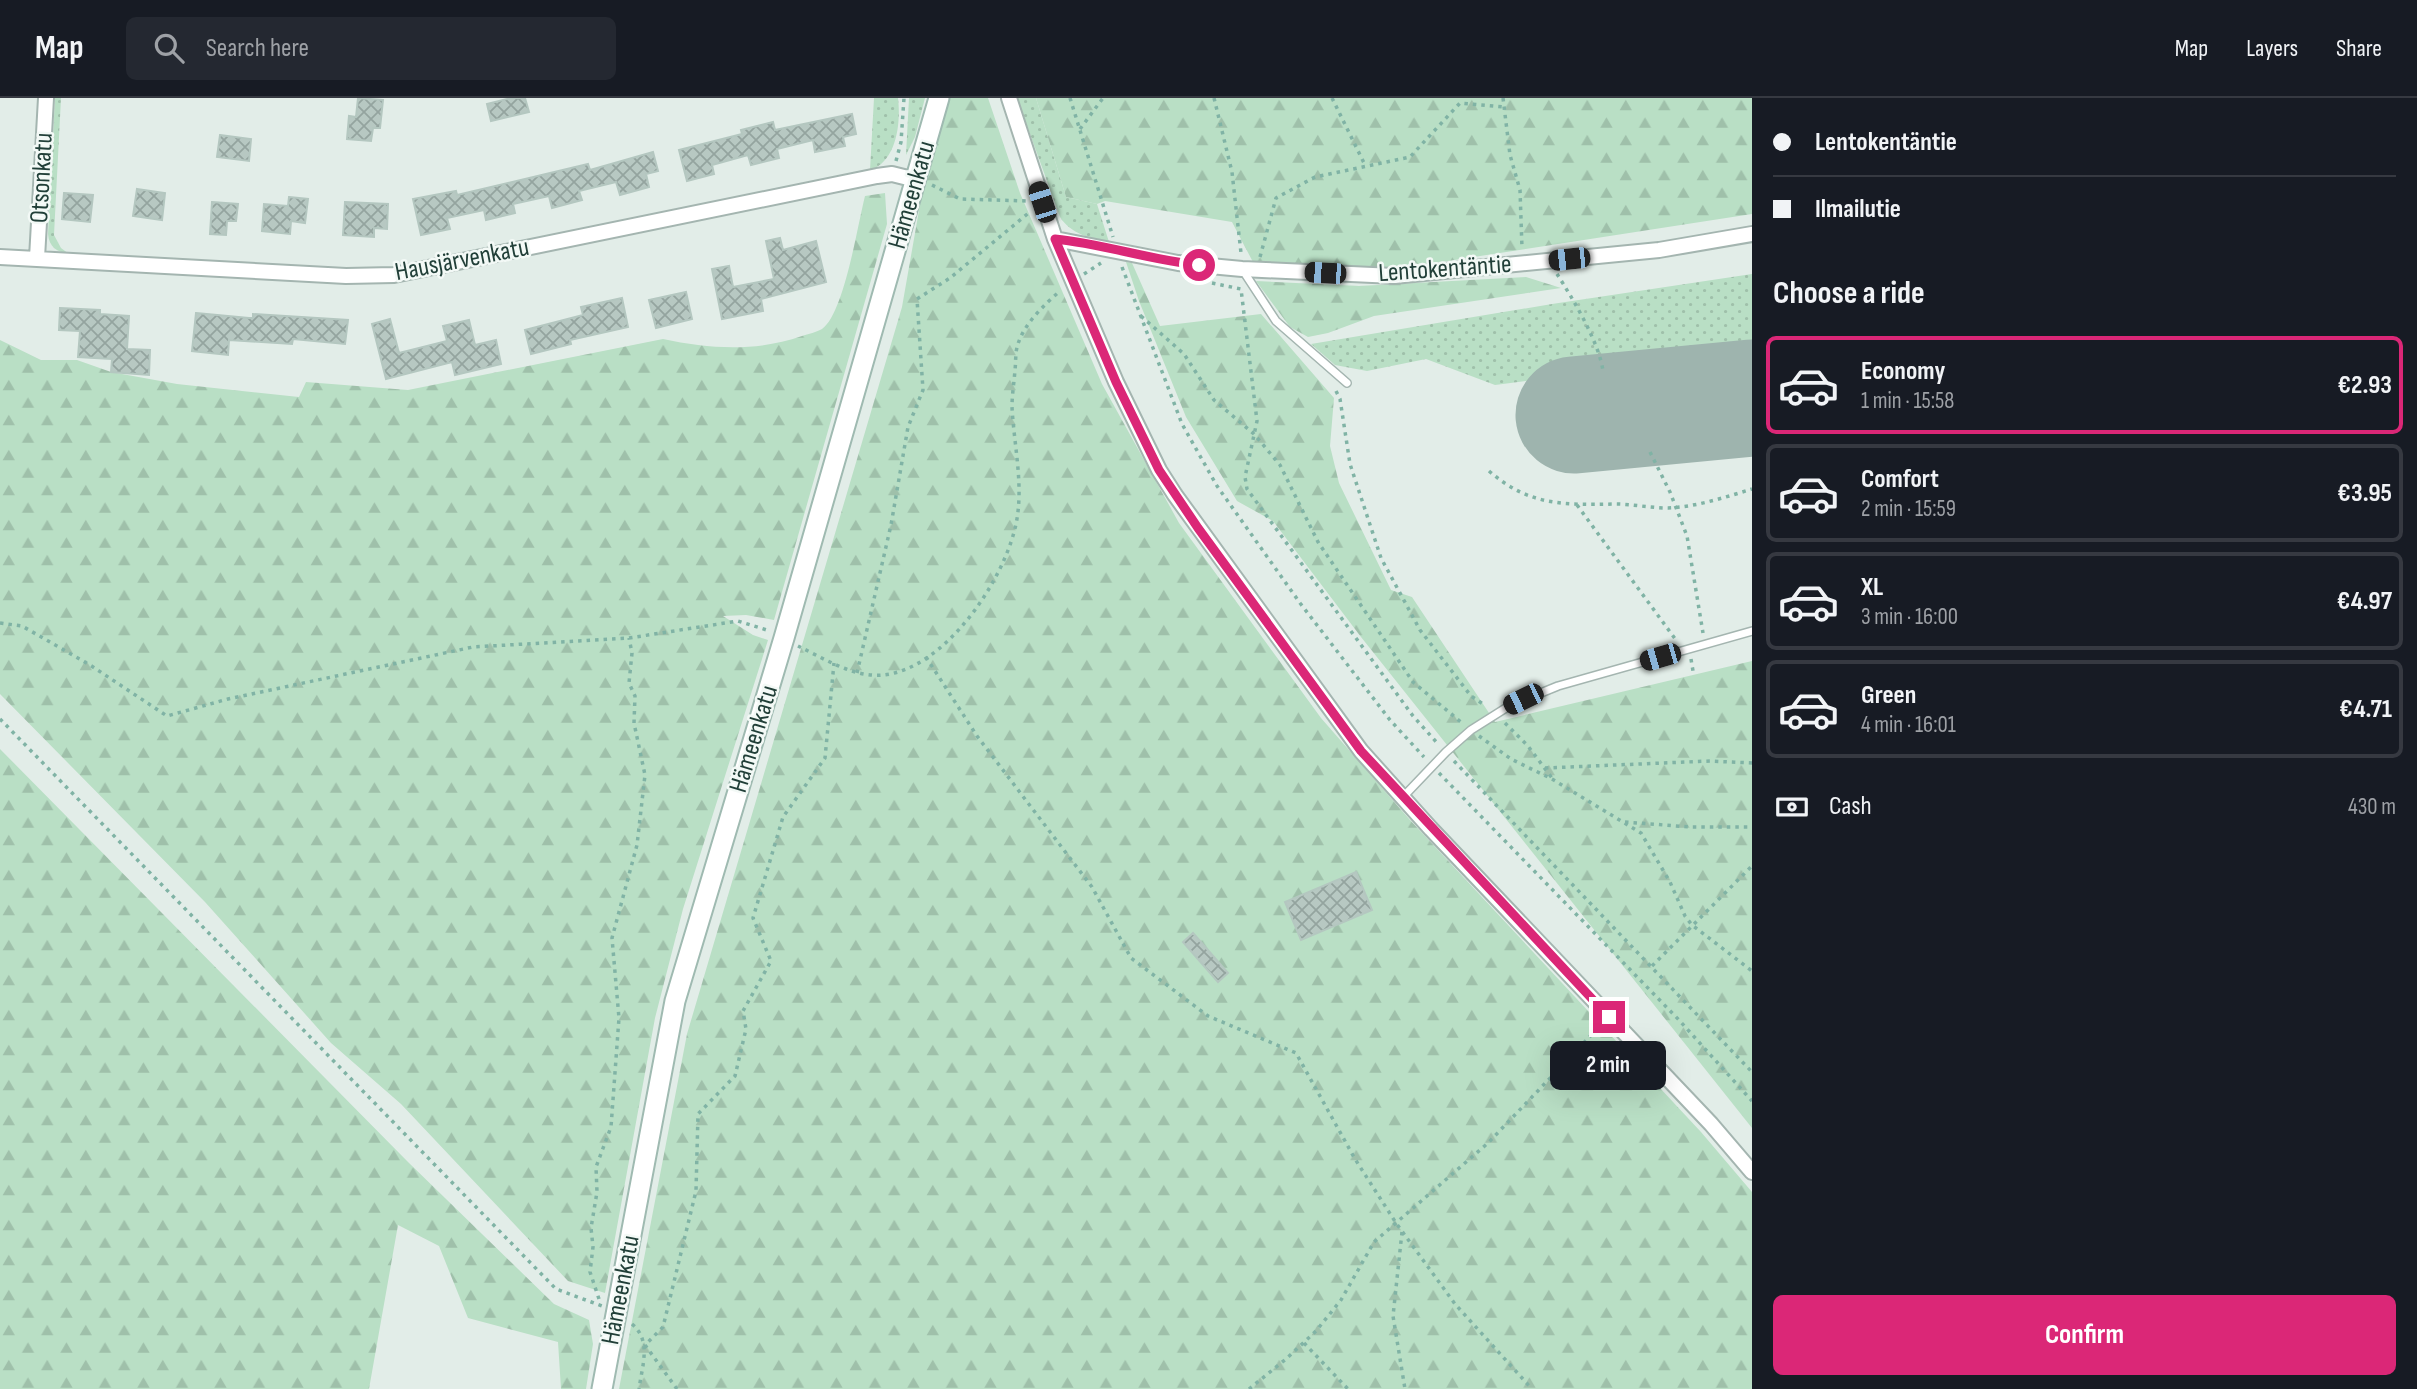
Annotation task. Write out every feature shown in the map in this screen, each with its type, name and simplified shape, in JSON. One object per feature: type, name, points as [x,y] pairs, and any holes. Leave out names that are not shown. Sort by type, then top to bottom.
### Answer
[{"type":"main road","name":"Hämeenkatu","points":[[602,1389],[610,1308],[675,1000],[784,638],[939,98]]},
{"type":"street","name":"Otsonkatu","points":[[37,258],[46,98]]},
{"type":"street","points":[[1009,98],[1055,239],[1121,393],[1159,470],[1175,495],[1361,751],[1711,1124],[1752,1172]]},
{"type":"street","name":"Hausjärvenkatu","points":[[0,257],[346,276],[394,275],[892,174],[916,180]]},
{"type":"street","name":"Lentokentäntie","points":[[1055,239],[1178,263],[1394,276],[1660,250],[1752,234]]},
{"type":"lane","points":[[1249,269],[1276,321],[1347,383]]},
{"type":"lane","points":[[1402,797],[1471,730],[1523,699],[1558,686],[1752,631]]},
{"type":"path","points":[[892,174],[901,142],[904,98]]},
{"type":"path","points":[[1070,98],[1139,315],[1182,424],[1217,486],[1300,603],[1390,720],[1679,1020],[1752,1101]]},
{"type":"path","points":[[1080,130],[1103,98]]},
{"type":"path","points":[[1214,98],[1232,172],[1249,269]]},
{"type":"path","points":[[1332,98],[1365,165]]},
{"type":"path","points":[[1503,98],[1510,155],[1520,190],[1523,264]]},
{"type":"path","points":[[1249,269],[1276,198],[1315,177],[1410,156],[1460,103],[1504,107]]},
{"type":"path","points":[[916,180],[940,188],[960,199],[1042,202]]},
{"type":"path","points":[[857,673],[891,525],[908,427],[923,390],[917,299],[950,278],[1042,202]]},
{"type":"path","points":[[1547,261],[1589,331],[1604,371]]},
{"type":"path","points":[[0,623],[22,626],[90,664],[167,716],[228,699],[473,648],[629,638],[738,621],[762,627],[857,673],[882,676],[911,667],[942,646],[977,610],[1004,561],[1016,524],[1019,499],[1012,405],[1018,345],[1027,326],[1055,295],[1101,263],[1135,268]]},
{"type":"path","points":[[1201,281],[1241,289],[1256,421],[1245,477],[1247,489],[1413,716],[1752,1072]]},
{"type":"path","points":[[1139,315],[1184,354],[1214,400],[1254,433],[1280,465],[1318,542],[1413,682],[1511,760],[1552,779],[1641,833],[1692,925],[1752,971]]},
{"type":"path","points":[[1335,389],[1340,399],[1350,464],[1381,558],[1420,630],[1471,695],[1496,714],[1528,746],[1552,779]]},
{"type":"path","points":[[1650,452],[1677,508],[1687,536],[1703,629],[1703,645]]},
{"type":"path","points":[[1489,471],[1513,491],[1525,496],[1576,504],[1677,508],[1752,489]]},
{"type":"path","points":[[1576,504],[1691,657],[1693,671]]},
{"type":"path","points":[[610,1308],[590,1272],[597,1192],[596,1167],[611,1128],[619,1018],[612,938],[637,845],[645,775],[634,723],[635,696],[629,683],[632,653],[629,638]]},
{"type":"path","points":[[926,657],[977,736],[1092,887],[1131,958],[1208,1016],[1296,1053],[1355,1159],[1402,1232],[1455,1304],[1532,1389]]},
{"type":"path","points":[[639,1389],[645,1345],[663,1326],[696,1191],[698,1114],[735,1076],[746,1029],[743,1012],[771,961],[753,919],[783,817],[825,758],[834,663]]},
{"type":"path","points":[[0,719],[556,1289],[610,1308],[639,1329],[645,1345],[677,1389]]},
{"type":"path","points":[[1545,768],[1710,761],[1752,763]]},
{"type":"path","points":[[1622,822],[1690,827],[1752,827]]},
{"type":"path","points":[[1652,967],[1752,866]]},
{"type":"path","points":[[1249,1389],[1316,1331],[1341,1300],[1374,1242],[1488,1143],[1552,1073],[1609,1017]]},
{"type":"path","points":[[1402,1232],[1393,1316],[1405,1389]]},
{"type":"path","points":[[1304,1343],[1348,1389]]},
{"type":"green space","points":[[55,98],[61,98],[54,235],[61,248],[69,254],[54,248],[48,234]]},
{"type":"green space","points":[[874,98],[898,98],[899,118],[892,150],[879,166],[870,170]]},
{"type":"green space","points":[[909,98],[925,98],[915,137],[906,155]]},
{"type":"green space","points":[[950,98],[988,98],[1020,193],[1102,384],[1179,523],[1321,718],[1410,820],[1701,1132],[1752,1192],[1752,1389],[619,1389],[687,1034],[902,307],[921,199]]},
{"type":"green space","points":[[1017,98],[1036,98],[1066,197],[1097,204],[1109,242],[1081,234],[1064,223],[1060,217]]},
{"type":"green space","points":[[1036,98],[1752,98],[1752,214],[1396,269],[1254,264],[1232,222],[1105,201],[1097,204],[1066,197]]},
{"type":"green space","points":[[885,193],[887,224],[774,620],[746,615],[723,616],[753,635],[768,640],[683,909],[655,1018],[605,1293],[568,1281],[401,1104],[331,1043],[205,902],[0,694],[0,340],[41,360],[77,360],[111,372],[177,384],[299,397],[306,382],[408,390],[663,339],[716,347],[767,345],[818,331],[830,320],[843,287],[865,196]]},
{"type":"green space","points":[[1126,262],[1132,263],[1160,326],[1261,314],[1334,398],[1330,446],[1339,483],[1391,590],[1412,597],[1495,722],[1752,661],[1752,1128],[1361,637],[1273,521],[1237,501],[1186,417]]},
{"type":"green space","points":[[1752,274],[1752,357],[1604,371],[1495,385],[1426,359],[1367,371],[1335,365],[1311,344],[1552,304]]},
{"type":"green space","points":[[1526,277],[1561,288],[1374,316],[1328,333],[1308,337],[1290,327],[1256,281],[1359,286]]},
{"type":"green space","points":[[0,749],[408,1162],[554,1304],[589,1320],[593,1344],[586,1389],[561,1389],[558,1342],[468,1318],[439,1246],[398,1225],[369,1389],[0,1389]]},
{"type":"building","points":[[358,98],[383,100],[380,128],[373,128],[371,141],[347,139],[349,116],[356,117]]},
{"type":"building","points":[[511,98],[525,98],[529,112],[491,121],[487,104]]},
{"type":"building","points":[[852,114],[856,134],[843,137],[845,146],[815,152],[813,140],[777,149],[779,158],[751,165],[748,155],[712,165],[714,174],[687,181],[679,150],[742,134],[741,130],[773,122],[775,130]]},
{"type":"building","points":[[220,135],[251,139],[249,161],[217,157]]},
{"type":"building","points":[[653,152],[658,171],[646,174],[649,187],[620,195],[616,182],[579,191],[582,200],[552,208],[549,196],[513,204],[515,213],[486,220],[484,210],[447,218],[450,229],[421,235],[413,199],[456,191],[457,195],[588,164],[590,170]]},
{"type":"building","points":[[137,189],[165,193],[162,220],[133,216]]},
{"type":"building","points":[[64,193],[93,195],[90,222],[62,219]]},
{"type":"building","points":[[289,197],[308,199],[305,223],[291,221],[290,234],[262,231],[264,204],[288,206]]},
{"type":"building","points":[[212,202],[238,204],[236,221],[227,221],[226,235],[210,234]]},
{"type":"building","points":[[345,202],[388,204],[387,229],[374,228],[374,237],[343,235]]},
{"type":"building","points":[[780,238],[783,250],[816,241],[826,282],[761,299],[763,311],[722,319],[712,269],[729,266],[733,287],[774,279],[766,241]]},
{"type":"building","points":[[686,292],[692,319],[656,328],[649,300]]},
{"type":"building","points":[[622,298],[628,327],[570,340],[571,344],[531,354],[525,330],[583,315],[581,307]]},
{"type":"building","points":[[60,308],[100,310],[100,314],[129,316],[127,349],[150,350],[149,375],[111,372],[112,359],[78,357],[80,331],[59,330]]},
{"type":"building","points":[[196,313],[249,318],[253,318],[253,314],[348,320],[345,344],[293,339],[292,344],[229,340],[228,355],[192,351]]},
{"type":"building","points":[[390,319],[399,353],[447,341],[443,326],[469,320],[475,345],[496,340],[501,364],[455,375],[452,362],[386,379],[372,324]]},
{"type":"building","points":[[1356,872],[1372,910],[1301,940],[1285,902]]},
{"type":"building","points":[[1193,933],[1228,973],[1218,982],[1183,942]]},
{"type":"runway","points":[[1574,415],[1752,398]]},
{"type":"route","points":[[1199,265],[1055,239],[1116,382],[1159,470],[1198,528],[1361,751],[1609,1017]]}]
